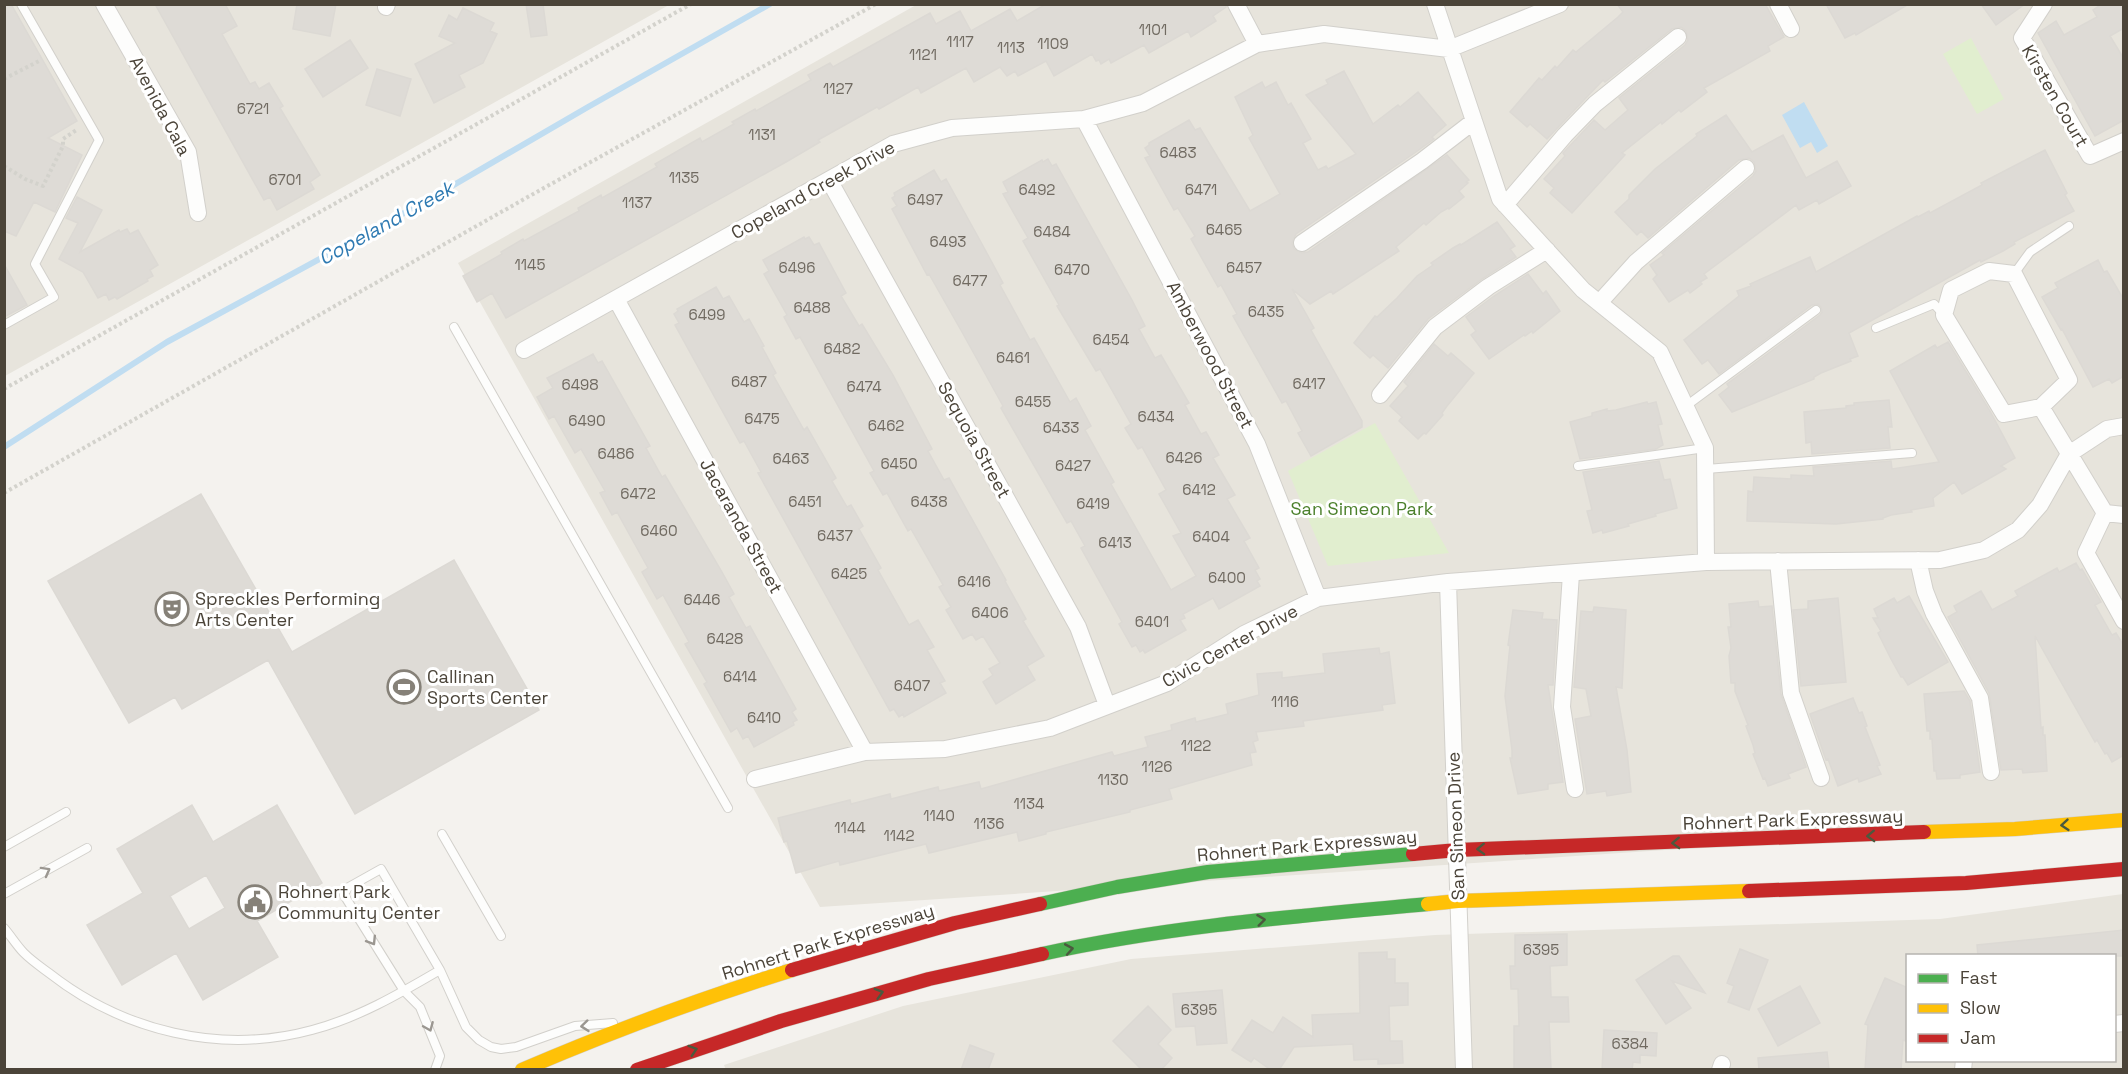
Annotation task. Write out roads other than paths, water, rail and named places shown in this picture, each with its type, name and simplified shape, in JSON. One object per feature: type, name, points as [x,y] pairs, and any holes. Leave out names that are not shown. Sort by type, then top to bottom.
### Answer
[{"type":"main road","name":"Rohnert Park Expressway","points":[[522,1070],[643,1020],[822,960],[944,926],[1117,887],[1208,872],[1457,850],[1992,830],[2124,820]]},
{"type":"main road","points":[[637,1070],[781,1021],[929,978],[1162,932],[1458,901],[1966,883],[2124,869]]},
{"type":"street","name":"Avenida Cala","points":[[104,4],[188,152],[198,213]]},
{"type":"street","points":[[1236,4],[1257,44]]},
{"type":"street","points":[[1435,4],[1500,199],[1583,290],[1660,352],[1706,448],[1706,562]]},
{"type":"street","name":"Copeland Creek Drive","points":[[525,350],[893,144],[952,128],[1084,118],[1143,103],[1257,44],[1324,34],[1449,49],[1560,4]]},
{"type":"street","points":[[1778,4],[1791,29]]},
{"type":"street","name":"Kirsten Court","points":[[2044,4],[2022,38],[2090,156],[2124,141]]},
{"type":"street","points":[[1505,205],[1564,135],[1595,104],[1678,37]]},
{"type":"street","name":"Amberwood Street","points":[[1084,118],[1257,444],[1318,598]]},
{"type":"street","points":[[1302,243],[1422,161],[1474,121]]},
{"type":"street","points":[[1599,303],[1636,261],[1746,168]]},
{"type":"street","name":"Sequoia Street","points":[[829,180],[1078,627],[1107,705]]},
{"type":"street","points":[[1380,395],[1435,327],[1488,287],[1546,250]]},
{"type":"street","points":[[1989,271],[2014,274],[2069,380],[2041,407],[2004,414],[1944,315],[1952,290],[1989,271]]},
{"type":"street","name":"Jacaranda Street","points":[[616,299],[866,752]]},
{"type":"street","points":[[2041,407],[2105,513]]},
{"type":"street","name":"Civic Center Drive","points":[[754,779],[866,752],[956,746],[1050,728],[1167,683],[1244,634],[1318,598],[1448,582],[1706,562],[1940,560],[1984,550],[2018,530],[2040,505],[2069,454],[2107,429],[2124,426]]},
{"type":"street","points":[[2105,513],[2124,515]]},
{"type":"street","points":[[2105,513],[2086,553],[2124,621]]},
{"type":"street","points":[[1918,560],[1925,591],[1934,614],[1980,698],[1991,772]]},
{"type":"street","points":[[1778,561],[1791,693],[1821,778]]},
{"type":"street","points":[[1571,574],[1568,645],[1562,707],[1575,789]]},
{"type":"street","name":"San Simeon Drive","points":[[1448,582],[1464,1070]]},
{"type":"lane","points":[[4,325],[54,297],[35,264],[99,140],[21,4]]},
{"type":"lane","points":[[2014,274],[2030,252],[2069,226]]},
{"type":"lane","points":[[1876,328],[1934,303],[1944,315]]},
{"type":"lane","points":[[1686,406],[1816,310]]},
{"type":"lane","points":[[454,327],[728,808]]},
{"type":"lane","points":[[1578,466],[1706,448]]},
{"type":"lane","points":[[1706,469],[1912,453]]},
{"type":"lane","points":[[4,847],[66,812]]},
{"type":"lane","points":[[442,834],[501,936]]},
{"type":"lane","points":[[4,894],[87,848]]},
{"type":"lane","points":[[435,1070],[440,1056],[420,1007],[404,991],[344,894],[347,888],[381,869],[440,970],[466,1027],[479,1040],[491,1047],[516,1047],[575,1026],[643,1020]]},
{"type":"lane","points":[[4,928],[24,953],[63,984],[108,1011],[162,1031],[208,1040],[267,1039],[311,1030],[363,1012],[440,970]]},
{"type":"water","points":[[1804,102],[1828,146],[1817,153],[1811,142],[1800,148],[1782,115]]},
{"type":"waterway","name":"Copeland Creek","points":[[4,447],[167,342],[428,200],[770,4]]},
{"type":"place","name":"Spreckles Performing Arts Center","points":[[172,609]]},
{"type":"place","name":"Callinan Sports Center","points":[[404,687]]},
{"type":"place","name":"Rohnert Park Community Center","points":[[255,902]]},
{"type":"park label","name":"San Simeon Park","points":[[1362,509]]}]
